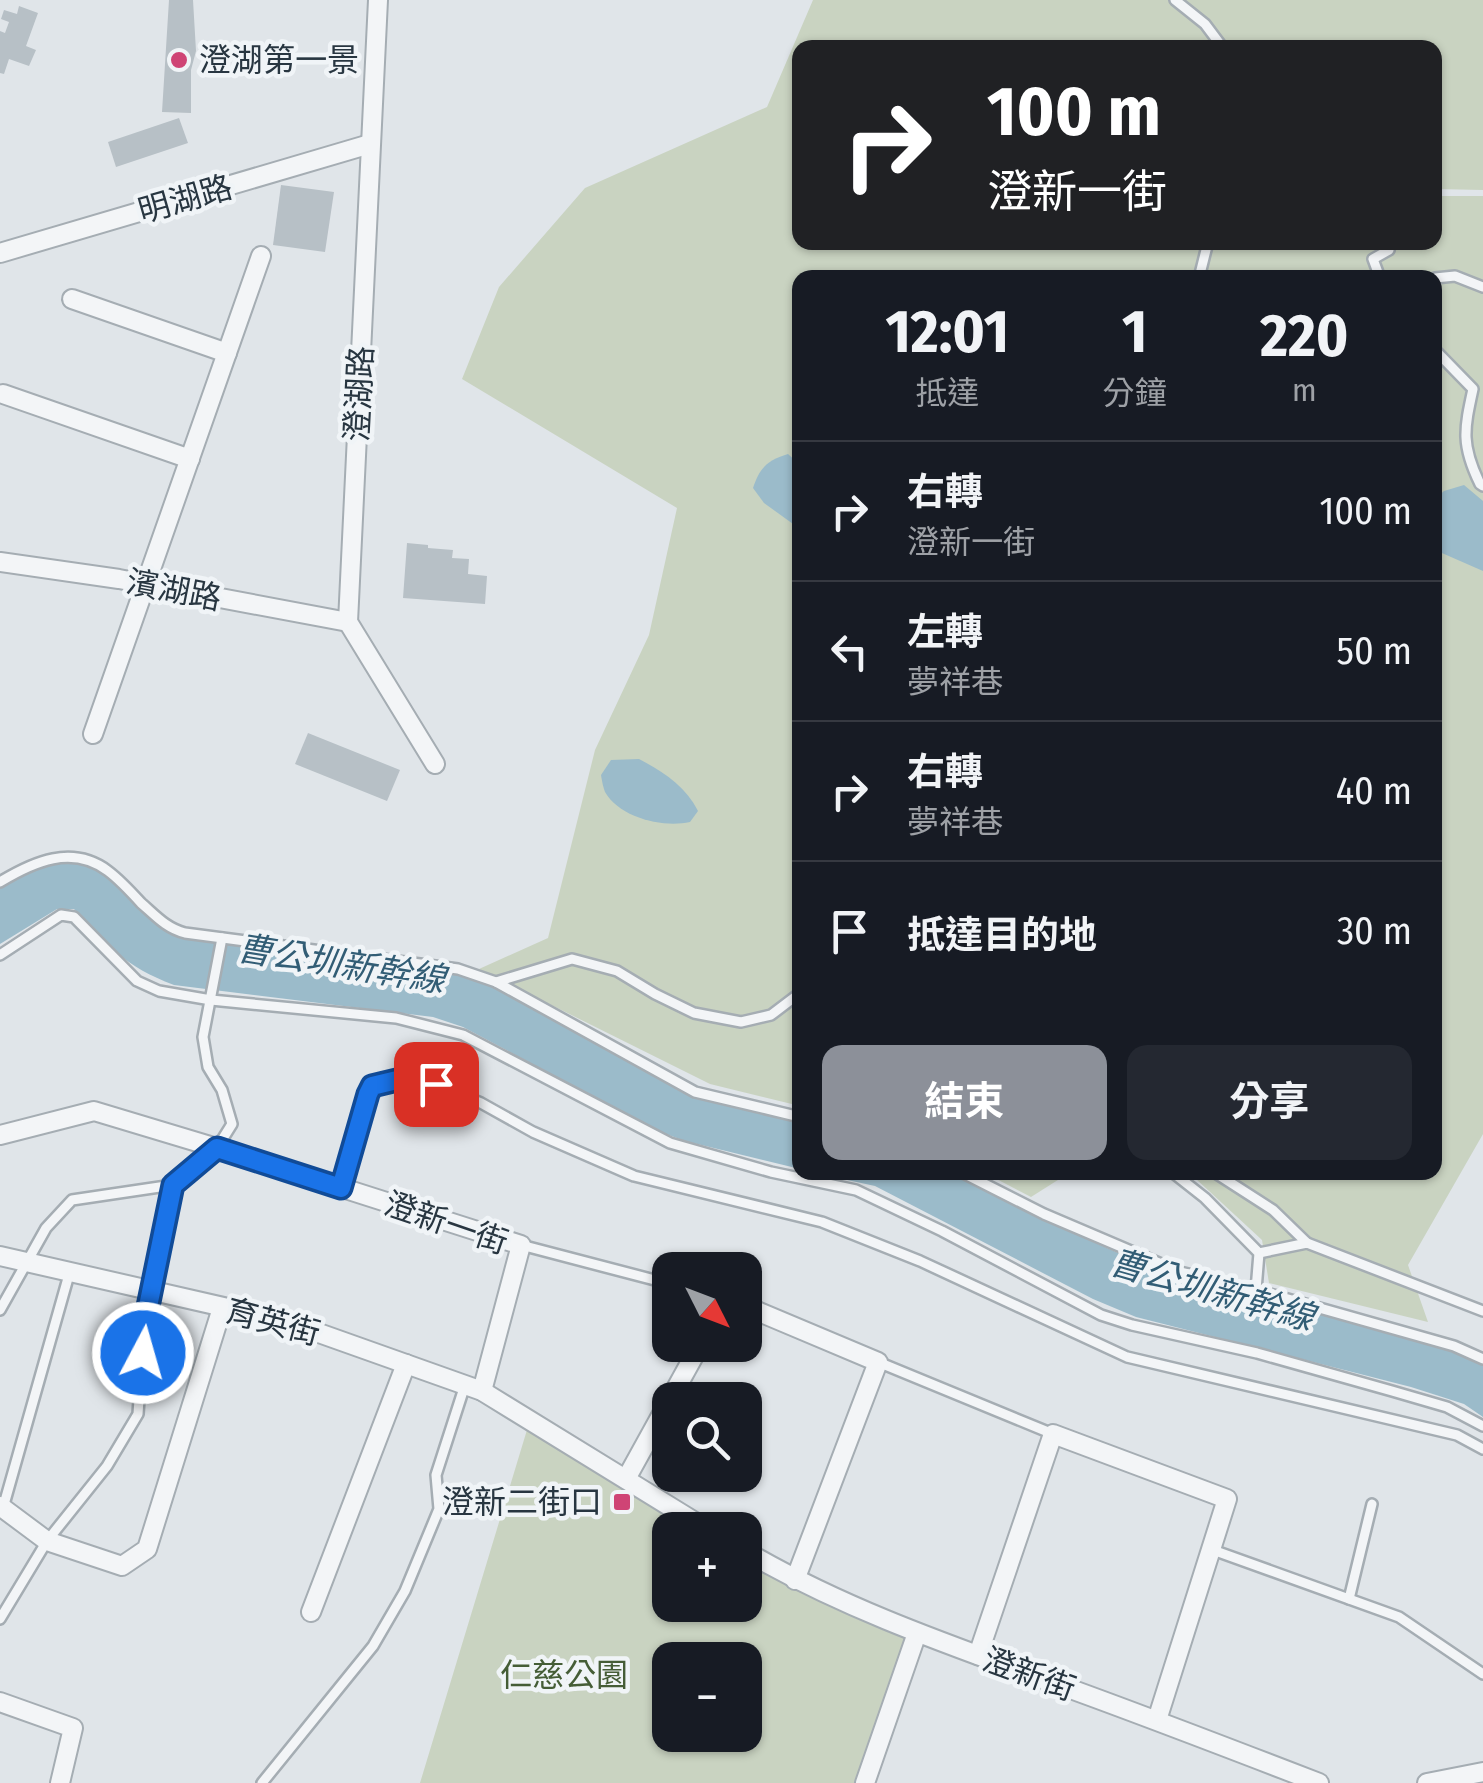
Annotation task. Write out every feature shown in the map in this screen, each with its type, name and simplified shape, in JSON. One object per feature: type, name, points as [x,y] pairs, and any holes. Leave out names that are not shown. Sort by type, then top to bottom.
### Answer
[{"type":"street","name":"澄湖路","points":[[348,622],[378,0]]},
{"type":"street","name":"明湖路","points":[[0,253],[370,144]]},
{"type":"street","points":[[93,734],[261,256]]},
{"type":"street","points":[[72,300],[227,353]]},
{"type":"street","points":[[3,394],[190,458]]},
{"type":"street","name":"濱湖路","points":[[0,562],[146,584],[348,622]]},
{"type":"street","points":[[348,622],[435,764]]},
{"type":"street","name":"澄新一街","points":[[0,1135],[94,1111],[521,1245],[474,1388]]},
{"type":"street","name":"育英街","points":[[0,1256],[284,1322],[474,1388]]},
{"type":"street","points":[[2,1507],[46,1541],[122,1566],[148,1549],[222,1308]]},
{"type":"street","points":[[762,1313],[878,1362],[795,1580]]},
{"type":"street","points":[[626,1479],[691,1362]]},
{"type":"street","points":[[310,1612],[406,1364]]},
{"type":"street","points":[[474,1388],[679,1512]]},
{"type":"street","points":[[978,1656],[1053,1434],[1227,1499],[1157,1720]]},
{"type":"street","name":"澄新街","points":[[762,1562],[917,1633],[1320,1783]]},
{"type":"street","points":[[865,1783],[917,1633]]},
{"type":"street","points":[[0,1702],[74,1728],[66,1779]]},
{"type":"street","points":[[1427,1783],[1483,1772]]},
{"type":"lane","points":[[1175,0],[1205,24],[1217,40]]},
{"type":"lane","points":[[1377,270],[1373,259],[1389,250]]},
{"type":"lane","points":[[1442,277],[1455,276],[1483,287]]},
{"type":"lane","points":[[1442,357],[1473,389],[1466,421],[1467,457],[1483,486]]},
{"type":"lane","points":[[0,882],[26,866],[59,857],[86,859],[107,870],[169,928],[458,969],[496,982],[695,1092],[792,1115]]},
{"type":"lane","points":[[0,956],[61,915],[74,918],[137,981],[159,991],[396,1018],[462,1035],[670,1143],[792,1176]]},
{"type":"lane","points":[[0,1310],[46,1228],[72,1200],[173,1185],[217,1148],[232,1124],[222,1090],[208,1067],[203,1037],[222,938]]},
{"type":"lane","points":[[496,982],[572,958],[618,971],[694,1013],[740,1022],[771,1015],[792,999]]},
{"type":"lane","points":[[341,1188],[372,1086],[397,1080],[436,1084],[634,1176],[822,1222],[920,1260],[1127,1357],[1457,1435],[1483,1448]]},
{"type":"lane","points":[[809,1180],[856,1190],[1101,1315],[1257,1353],[1448,1407],[1483,1426]]},
{"type":"lane","points":[[977,1180],[1044,1214],[1180,1272],[1454,1346],[1483,1359]]},
{"type":"lane","points":[[1182,1180],[1258,1253],[1256,1290]]},
{"type":"lane","points":[[1226,1180],[1273,1210],[1307,1243],[1483,1311]]},
{"type":"lane","points":[[0,1618],[46,1541],[107,1466],[138,1414],[144,1326],[173,1185]]},
{"type":"lane","points":[[1258,1253],[1307,1243]]},
{"type":"lane","points":[[521,1245],[652,1279]]},
{"type":"lane","points":[[2,1507],[70,1271]]},
{"type":"lane","points":[[878,1362],[1053,1434]]},
{"type":"lane","points":[[262,1783],[373,1646],[405,1591],[439,1509],[436,1475],[474,1388]]},
{"type":"lane","points":[[1349,1599],[1372,1504]]},
{"type":"lane","points":[[1210,1549],[1399,1617],[1483,1674]]},
{"type":"green space","points":[[813,0],[1483,0],[1483,190],[1442,189],[1442,40],[796,40]]},
{"type":"green space","points":[[792,49],[792,250],[1442,250],[1442,196],[1483,196],[1483,1134],[1408,1265],[1428,1322],[1269,1283],[1262,1240],[1197,1180],[1442,1180],[1442,270],[792,270],[792,1104],[710,1084],[479,969],[548,938],[595,750],[649,635],[677,508],[462,379],[499,287],[585,188],[767,107]]},
{"type":"green space","points":[[998,1180],[1058,1180],[1031,1197]]},
{"type":"green space","name":"仁慈公園","points":[[530,1420],[681,1512],[652,1512],[652,1622],[762,1622],[762,1558],[917,1633],[865,1783],[420,1783]]},
{"type":"water","points":[[788,454],[792,458],[792,523],[764,503],[753,488],[766,465]]},
{"type":"water","points":[[1464,485],[1483,501],[1483,571],[1442,553],[1444,491]]},
{"type":"water","points":[[639,759],[681,787],[698,811],[690,822],[667,824],[643,819],[612,801],[601,775],[611,760]]},
{"type":"water","name":"曹公圳新幹線","points":[[60,861],[83,862],[103,871],[172,932],[452,971],[497,989],[680,1091],[792,1120],[792,1167],[658,1131],[463,1027],[433,1017],[174,985],[118,954],[74,909],[57,909],[0,944],[0,888],[28,870]]},
{"type":"water","name":"曹公圳新幹線","points":[[847,1180],[969,1180],[1169,1275],[1452,1348],[1483,1362],[1483,1417],[1464,1404],[1411,1387],[1136,1317],[1093,1299],[875,1186]]},
{"type":"building","name":"澄湖第一景","points":[[169,0],[193,0],[196,51],[191,70],[191,113],[162,112]]},
{"type":"building","points":[[19,6],[38,13],[26,46],[36,50],[29,66],[9,59],[4,74],[0,73],[0,31],[5,33],[9,22],[1,19],[4,10],[17,14]]},
{"type":"building","points":[[179,118],[188,143],[116,167],[108,142]]},
{"type":"building","points":[[281,185],[334,192],[325,252],[273,245]]},
{"type":"building","points":[[407,543],[453,550],[452,558],[469,559],[468,574],[487,576],[485,604],[403,598]]},
{"type":"building","points":[[308,733],[400,770],[387,801],[295,764]]},
{"type":"place","name":"澄湖第一景","points":[[179,60]]},
{"type":"place","name":"澄新二街口","points":[[622,1502]]},
{"type":"route","points":[[143,1353],[144,1326],[173,1185],[217,1148],[341,1188],[372,1086],[397,1080],[436,1084]]}]
